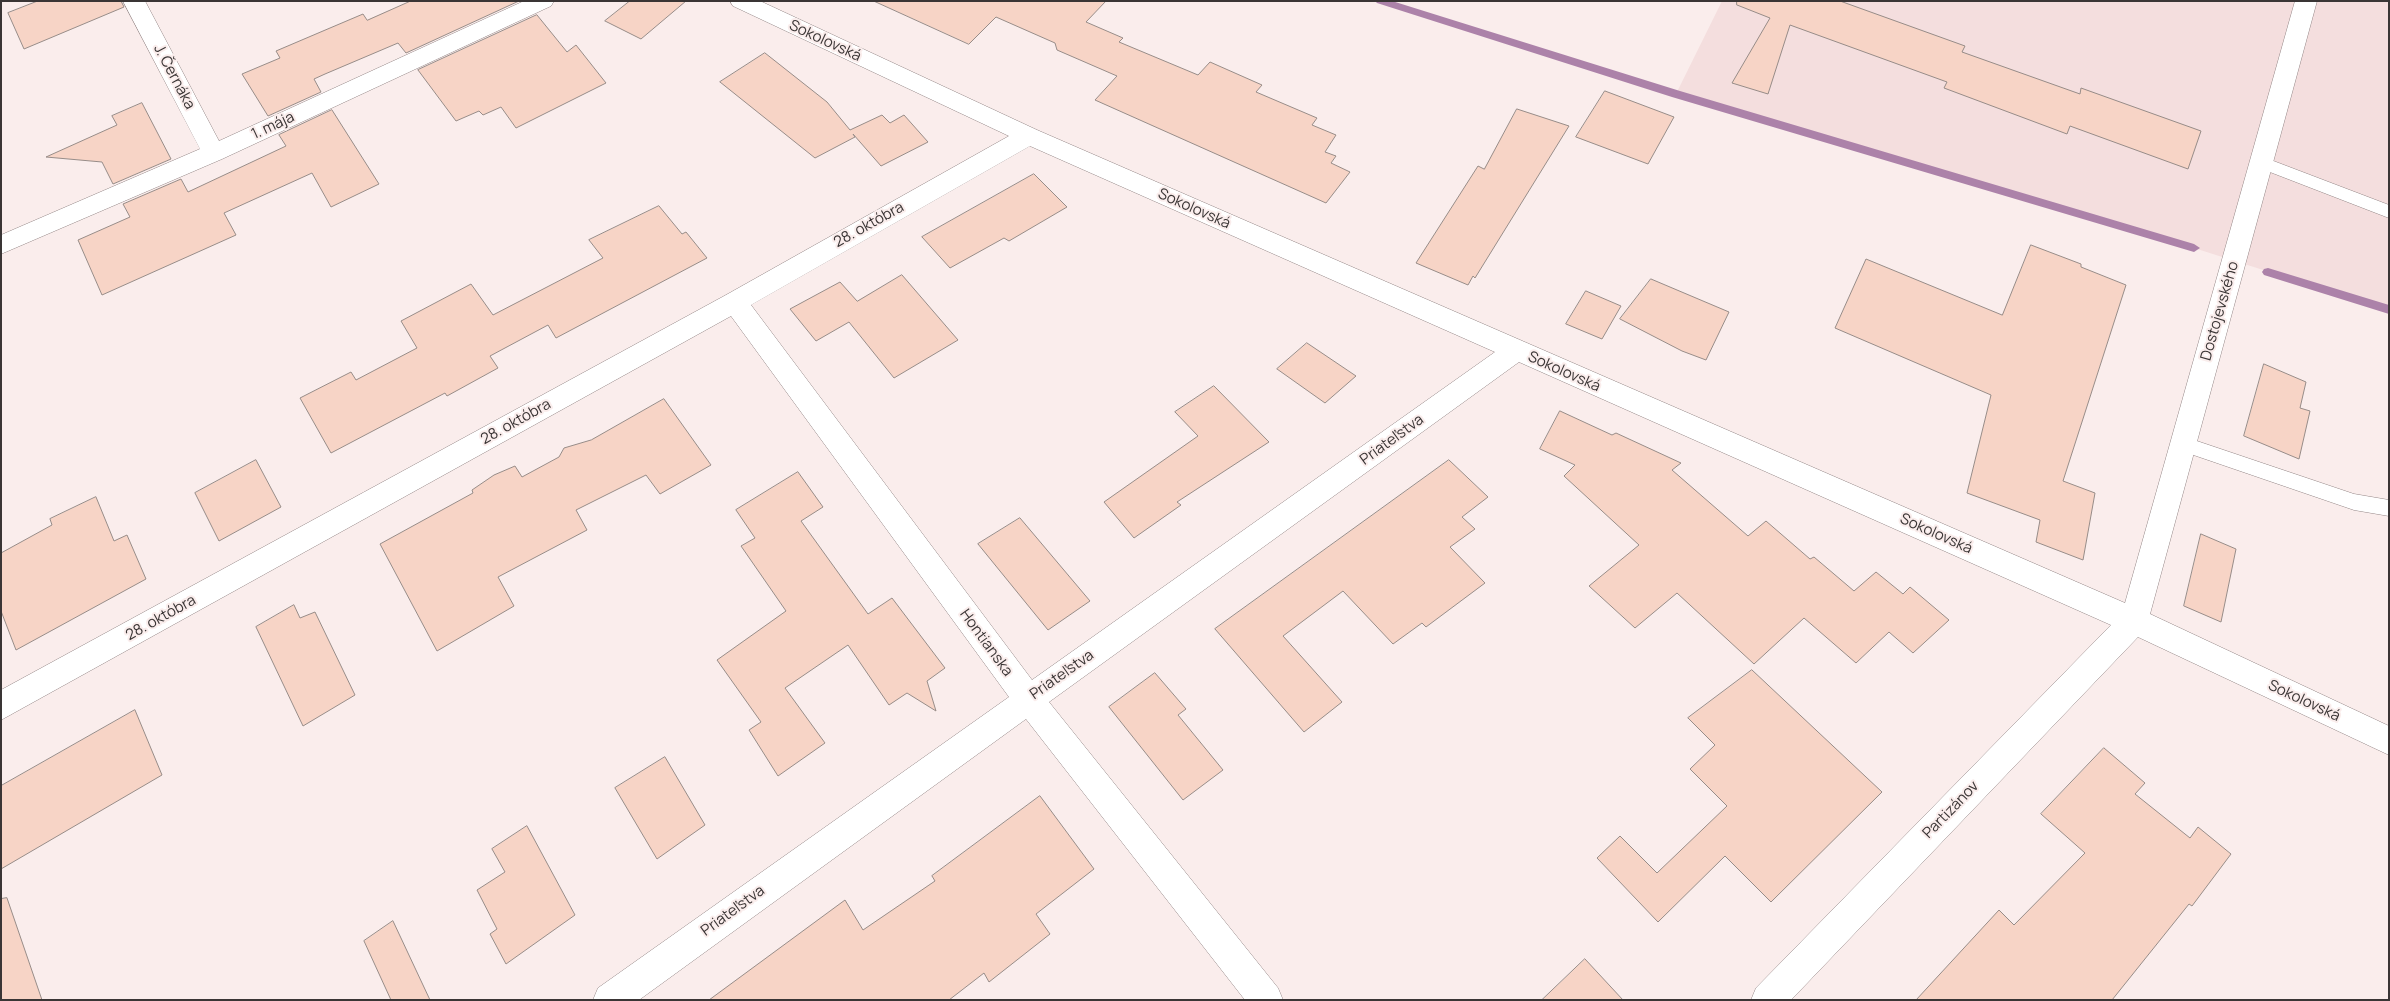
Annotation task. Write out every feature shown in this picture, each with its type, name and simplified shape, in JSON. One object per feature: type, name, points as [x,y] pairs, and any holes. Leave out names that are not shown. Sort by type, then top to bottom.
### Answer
[{"type":"street","name":"J. Černáka","points":[[134,1],[214,153]]},
{"type":"street","name":"1. mája","points":[[1,245],[214,153],[543,1]]},
{"type":"street","name":"Sokolovská","points":[[741,1],[1029,136],[2134,621],[2389,741]]},
{"type":"street","name":"Dostojevského","points":[[2134,621],[2182,444],[2263,163],[2306,1]]},
{"type":"street","name":"28. októbra","points":[[1,706],[734,302],[1029,136]]},
{"type":"street","name":"Hontianska","points":[[734,302],[1028,699],[1266,1000]]},
{"type":"street","name":"Priateľstva","points":[[610,1000],[1028,699],[1286,517],[1515,350]]},
{"type":"street","name":"Partizánov","points":[[1768,1000],[2134,621]]},
{"type":"lane","points":[[2263,163],[2389,212]]},
{"type":"lane","points":[[2182,444],[2354,502],[2389,508]]},
{"type":"shaded area","points":[[1722,1],[2389,1],[2389,310],[2194,248],[1676,94]]},
{"type":"building","points":[[38,1],[121,1],[124,7],[24,49],[8,13]]},
{"type":"building","points":[[411,1],[519,1],[406,53],[398,43],[314,79],[321,92],[268,116],[242,74],[280,58],[276,51],[363,14],[367,20]]},
{"type":"building","points":[[630,1],[686,1],[641,39],[605,21]]},
{"type":"building","points":[[874,1],[1106,1],[1086,22],[1123,38],[1119,42],[1198,75],[1210,62],[1262,85],[1256,92],[1317,118],[1312,125],[1336,135],[1325,152],[1336,156],[1331,163],[1350,172],[1326,203],[1095,100],[1117,76],[1057,50],[1055,43],[996,17],[969,44]]},
{"type":"building","points":[[1737,1],[1840,1],[1965,46],[1962,52],[2080,94],[2081,88],[2201,131],[2188,169],[2070,126],[2067,134],[1944,88],[1947,82],[1790,25],[1768,94],[1732,83],[1770,18],[1737,5]]},
{"type":"building","points":[[537,15],[567,52],[576,45],[606,83],[516,128],[501,107],[483,115],[479,111],[456,121],[418,70]]},
{"type":"building","points":[[765,53],[827,102],[850,130],[882,115],[890,123],[904,115],[928,142],[881,166],[853,134],[855,137],[815,158],[720,82]]},
{"type":"building","points":[[1605,91],[1674,117],[1648,164],[1576,137]]},
{"type":"building","points":[[142,103],[171,159],[113,184],[102,162],[46,157],[117,125],[112,116]]},
{"type":"building","points":[[1517,109],[1569,126],[1475,278],[1473,276],[1468,285],[1416,263],[1478,166],[1484,169]]},
{"type":"building","points":[[332,110],[379,184],[331,207],[312,173],[224,213],[236,235],[102,295],[78,240],[130,217],[123,204],[181,179],[188,192],[286,146],[279,135]]},
{"type":"building","points":[[1034,174],[1067,207],[1009,241],[1004,238],[950,268],[922,237]]},
{"type":"building","points":[[659,206],[682,234],[686,232],[707,258],[556,338],[548,325],[490,356],[498,368],[447,396],[445,393],[331,453],[300,398],[351,372],[356,380],[417,348],[401,321],[471,284],[493,315],[603,258],[589,240]]},
{"type":"building","points":[[2031,245],[2081,264],[2081,267],[2126,285],[2063,481],[2095,493],[2083,560],[2036,542],[2040,520],[1967,493],[1991,395],[1835,328],[1866,259],[2002,315]]},
{"type":"building","points":[[902,275],[958,340],[894,378],[849,322],[816,341],[790,309],[840,282],[857,301]]},
{"type":"building","points":[[1651,279],[1729,312],[1706,360],[1682,351],[1620,319]]},
{"type":"building","points":[[1586,291],[1621,306],[1602,339],[1566,324]]},
{"type":"building","points":[[1307,343],[1356,376],[1325,403],[1277,369]]},
{"type":"building","points":[[2264,364],[2306,382],[2300,408],[2310,411],[2299,459],[2244,436]]},
{"type":"building","points":[[1214,386],[1269,442],[1177,502],[1181,505],[1134,538],[1104,502],[1198,436],[1175,412]]},
{"type":"building","points":[[664,399],[711,465],[660,494],[646,475],[576,510],[587,530],[498,577],[514,606],[437,651],[380,544],[473,493],[472,490],[494,475],[515,466],[522,477],[559,457],[564,448],[591,440]]},
{"type":"building","points":[[1560,411],[1612,435],[1616,433],[1681,463],[1672,470],[1748,536],[1766,521],[1810,559],[1814,557],[1854,591],[1876,572],[1903,594],[1910,587],[1949,620],[1913,653],[1889,632],[1856,663],[1804,618],[1754,664],[1677,593],[1635,628],[1589,586],[1639,545],[1564,476],[1575,465],[1540,449]]},
{"type":"building","points":[[256,460],[281,507],[219,541],[195,493]]},
{"type":"building","points":[[1449,460],[1488,497],[1462,517],[1475,529],[1450,547],[1485,583],[1426,627],[1422,623],[1393,644],[1343,591],[1283,636],[1342,702],[1304,732],[1215,629]]},
{"type":"building","points":[[798,472],[823,507],[801,521],[868,614],[892,598],[945,668],[927,681],[936,711],[907,693],[889,705],[848,645],[785,688],[825,743],[778,776],[749,730],[761,722],[717,660],[786,611],[741,546],[755,538],[736,510]]},
{"type":"building","points":[[96,497],[114,541],[127,535],[146,579],[16,650],[1,611],[1,553],[52,525],[50,519]]},
{"type":"building","points":[[1020,518],[1090,601],[1048,630],[978,544]]},
{"type":"building","points":[[2201,534],[2236,549],[2221,622],[2184,606]]},
{"type":"building","points":[[294,605],[300,618],[315,612],[355,695],[303,726],[256,627]]},
{"type":"building","points":[[1752,670],[1882,792],[1771,902],[1725,856],[1658,922],[1597,858],[1620,836],[1657,873],[1727,806],[1690,769],[1715,745],[1688,718]]},
{"type":"building","points":[[1155,673],[1186,709],[1178,715],[1223,770],[1183,800],[1109,707]]},
{"type":"building","points":[[135,710],[162,775],[1,869],[1,786]]},
{"type":"building","points":[[2104,748],[2145,783],[2135,794],[2190,838],[2198,827],[2231,854],[2192,906],[2189,904],[2112,1000],[1916,1000],[1999,910],[2014,925],[2085,853],[2041,814]]},
{"type":"building","points":[[665,757],[705,825],[657,859],[615,788]]},
{"type":"building","points":[[1040,796],[1094,869],[1036,914],[1050,934],[989,982],[984,973],[949,1000],[709,1000],[845,900],[863,930],[935,881],[932,876]]},
{"type":"building","points":[[527,826],[575,915],[506,964],[490,934],[497,929],[477,890],[505,872],[492,849]]},
{"type":"building","points":[[7,898],[42,1000],[1,1000],[1,899]]},
{"type":"building","points":[[393,921],[430,1000],[391,1000],[364,941]]},
{"type":"building","points":[[1585,959],[1623,1000],[1542,1000]]},
{"type":"waterway","points":[[1380,1],[1676,94],[2194,248]]},
{"type":"waterway","points":[[2268,272],[2389,310]]}]
